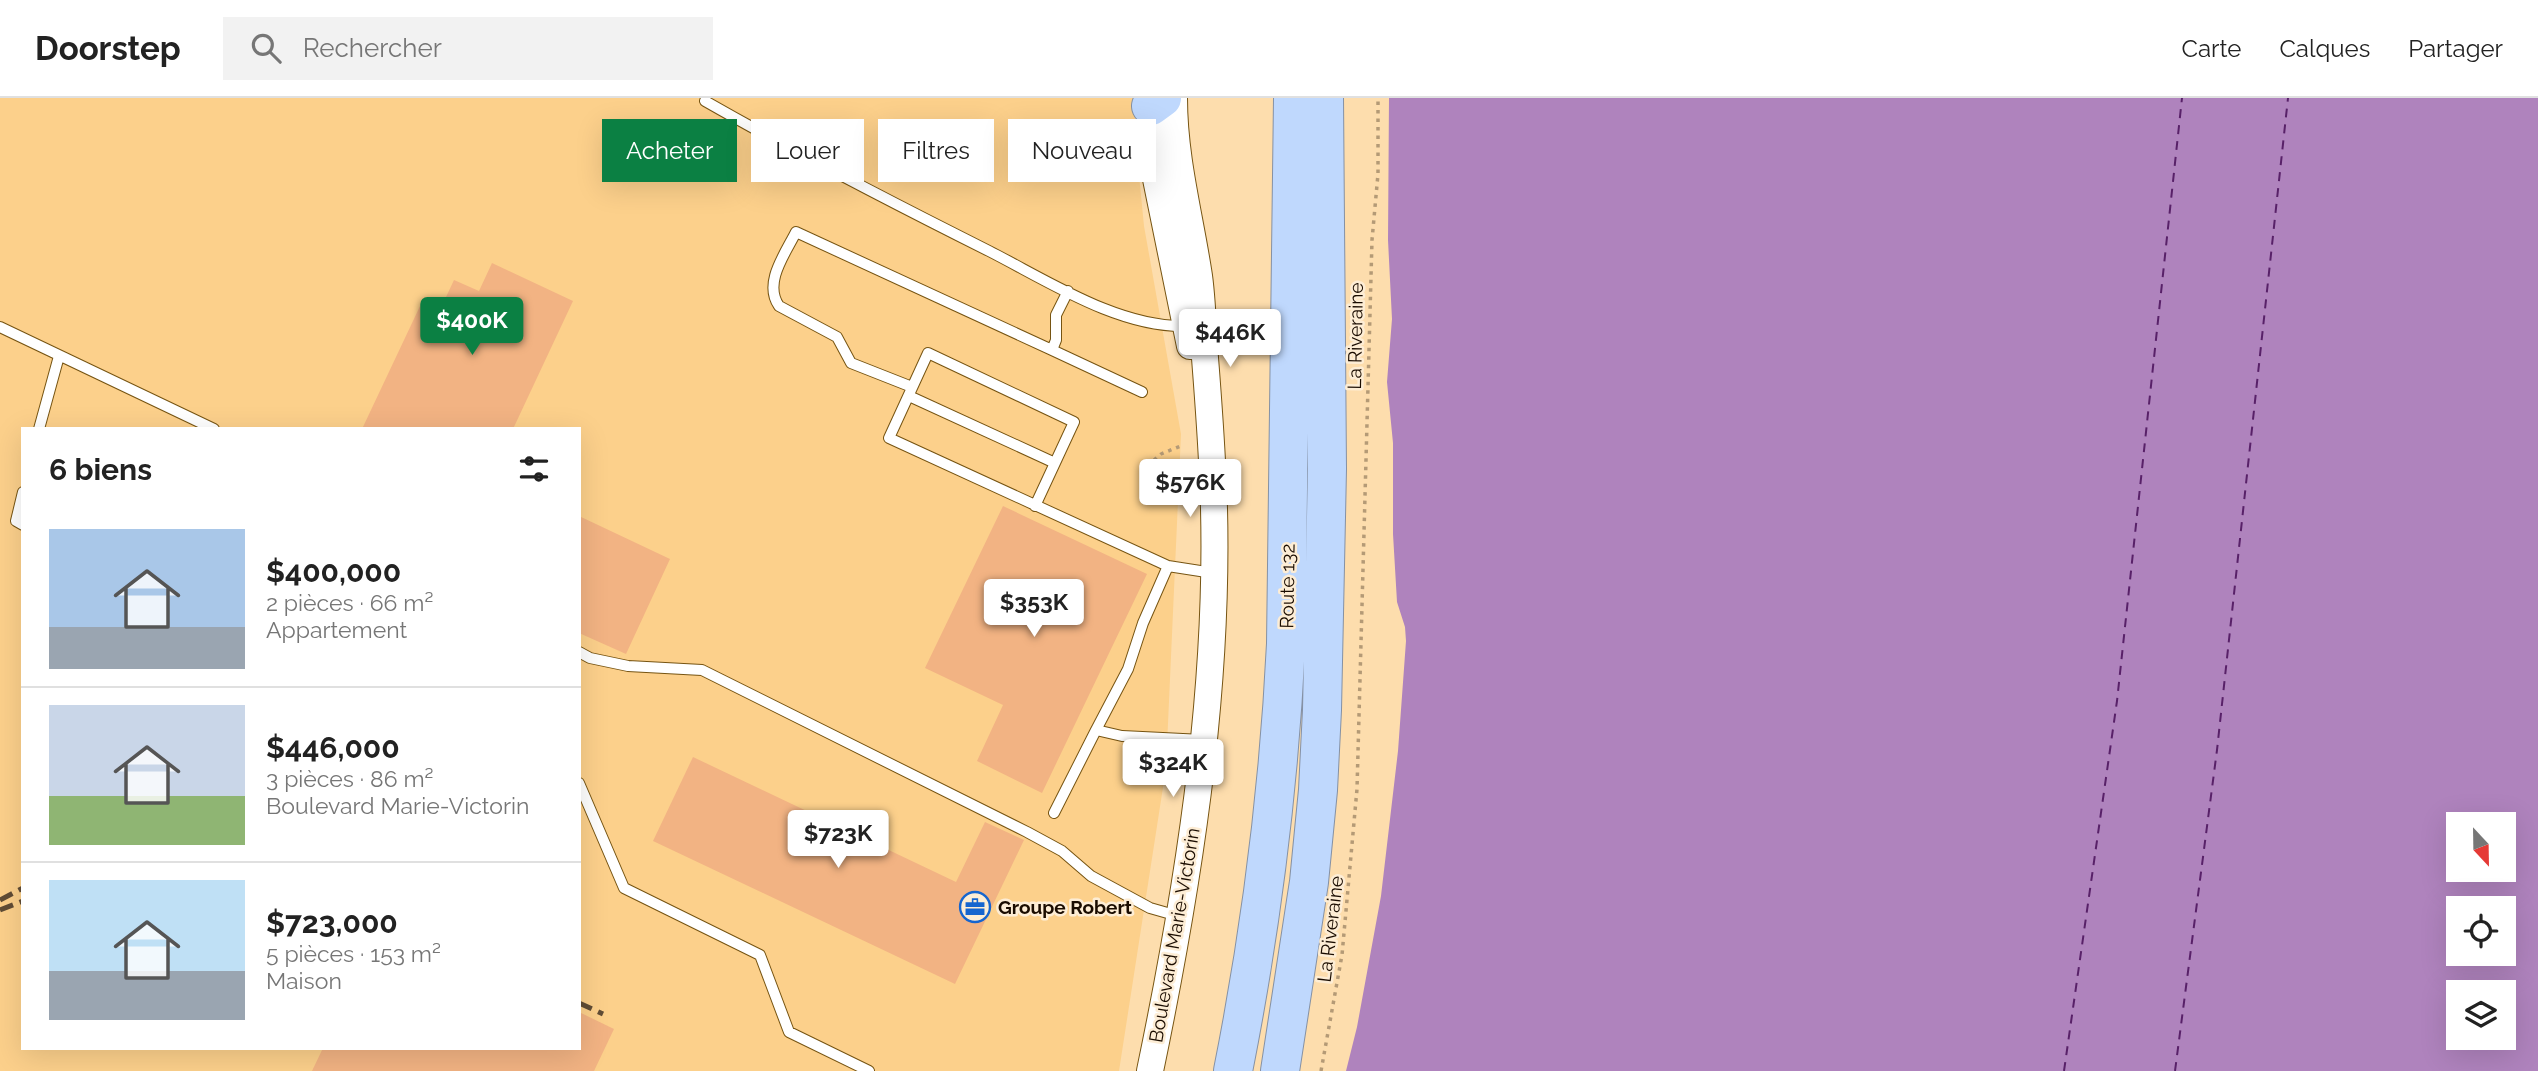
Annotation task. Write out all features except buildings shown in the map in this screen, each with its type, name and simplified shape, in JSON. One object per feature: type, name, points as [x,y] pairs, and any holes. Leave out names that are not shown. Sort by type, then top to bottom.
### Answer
[{"type":"highway","points":[[1281,98],[1289,320]]},
{"type":"highway","name":"Route 132","points":[[1233,1071],[1267,877],[1286,644],[1293,98]]},
{"type":"highway","name":"Route 132","points":[[1280,1071],[1309,882],[1318,790],[1327,469],[1324,98]]},
{"type":"highway","points":[[1327,254],[1349,98]]},
{"type":"street","name":"Boulevard Marie-Victorin","points":[[1150,1071],[1180,917],[1191,841],[1203,740],[1213,573],[1212,464],[1194,325],[1199,278],[1176,155],[1160,109]]},
{"type":"lane","points":[[705,101],[831,172],[1069,291],[1138,321],[1155,325],[1194,325]]},
{"type":"lane","points":[[1055,463],[851,363],[837,337],[779,306],[774,299],[774,282],[796,232],[1142,392]]},
{"type":"lane","points":[[1052,349],[1057,331],[1056,315],[1069,291]]},
{"type":"lane","points":[[0,327],[210,427]]},
{"type":"lane","points":[[1035,506],[1074,422],[928,353],[889,438],[1035,506],[1168,566],[1213,573]]},
{"type":"lane","points":[[39,427],[51,379],[60,356]]},
{"type":"lane","points":[[21,500],[16,521],[21,523]]},
{"type":"lane","points":[[1054,813],[1128,669],[1143,623],[1168,566]]},
{"type":"lane","points":[[581,653],[590,658],[628,666],[702,670],[1027,832],[1062,851],[1091,876],[1150,908],[1180,917]]},
{"type":"lane","points":[[1096,730],[1122,736],[1203,740]]},
{"type":"lane","points":[[581,788],[624,888],[760,955],[789,1032],[869,1071]]},
{"type":"path","name":"La Riveraine","points":[[1321,1071],[1342,955],[1357,789],[1372,240],[1378,174],[1378,98]]},
{"type":"path","points":[[1154,460],[1161,454],[1183,445]]},
{"type":"shaded area","points":[[0,98],[1134,98],[1135,119],[1008,119],[1008,182],[1140,182],[1144,226],[1181,434],[1166,768],[1119,1071],[0,1071]]},
{"type":"shaded area","points":[[1389,98],[2538,98],[2538,1071],[1346,1071],[1357,1027],[1381,896],[1398,751],[1406,641],[1405,627],[1397,602],[1393,534],[1393,443],[1387,382],[1392,319],[1388,240]]},
{"type":"ferry route","points":[[2064,1071],[2117,701],[2182,98]]},
{"type":"ferry route","points":[[2175,1071],[2217,750],[2288,98]]},
{"type":"railway","points":[[0,900],[21,889]]},
{"type":"railway","points":[[0,910],[21,902]]},
{"type":"railway","points":[[581,1004],[603,1014]]},
{"type":"place","name":"Groupe Robert","points":[[975,907]]}]
